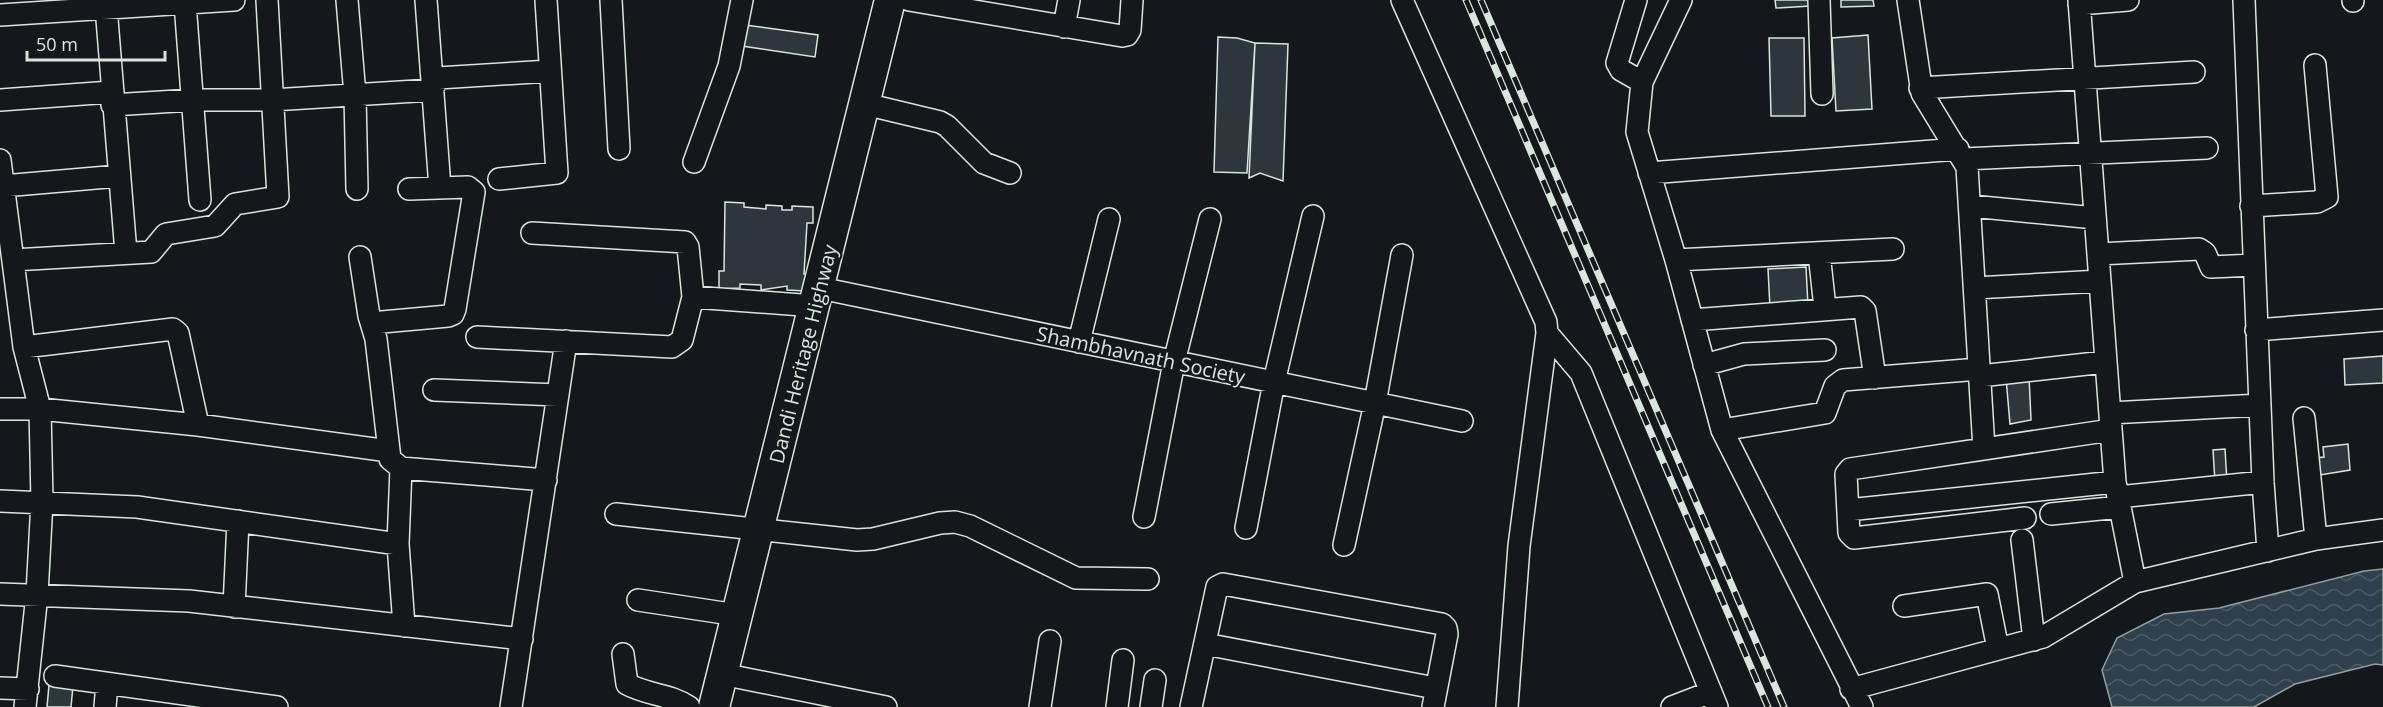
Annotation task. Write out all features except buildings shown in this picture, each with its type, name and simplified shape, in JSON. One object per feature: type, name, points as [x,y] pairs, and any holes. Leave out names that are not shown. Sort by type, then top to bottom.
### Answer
[{"type":"highway","name":"Dandi Heritage Highway","points":[[714,707],[818,297],[890,0]]},
{"type":"street","points":[[0,15],[141,3],[234,0]]},
{"type":"street","points":[[9,269],[154,251],[166,234],[215,226],[239,202],[278,197],[267,0]]},
{"type":"street","points":[[347,0],[355,95],[357,189]]},
{"type":"street","points":[[426,0],[440,188]]},
{"type":"street","points":[[499,179],[557,173],[546,0]]},
{"type":"street","points":[[611,0],[619,149]]},
{"type":"street","points":[[694,162],[729,66],[742,0]]},
{"type":"street","points":[[909,0],[1064,27],[1127,35],[1130,30],[1132,0]]},
{"type":"street","points":[[1064,27],[1069,0]]},
{"type":"street","points":[[1402,0],[1543,312],[1547,333],[1519,546],[1507,707]]},
{"type":"street","points":[[1636,0],[1617,63],[1621,70],[1642,82]]},
{"type":"street","points":[[1681,0],[1642,82],[1636,132],[1676,260],[1722,430],[1856,698],[2051,633],[2135,582],[2316,539],[2383,530]]},
{"type":"street","points":[[1819,0],[1822,94]]},
{"type":"street","points":[[1908,0],[1920,88],[1968,167],[1984,449]]},
{"type":"street","points":[[2128,0],[2079,2],[2105,362],[2118,495],[2135,582]]},
{"type":"street","points":[[2244,0],[2256,330],[2268,551]]},
{"type":"street","points":[[184,3],[200,200]]},
{"type":"street","points":[[106,7],[126,253]]},
{"type":"street","points":[[2251,206],[2317,202],[2327,197],[2315,65]]},
{"type":"street","points":[[432,90],[438,78],[550,71]]},
{"type":"street","points":[[1920,88],[2194,72]]},
{"type":"street","points":[[0,100],[112,98],[272,100],[432,90]]},
{"type":"street","points":[[865,104],[940,122],[984,163],[1010,173]]},
{"type":"street","points":[[1649,172],[1961,154],[2091,154],[2207,148]]},
{"type":"street","points":[[0,160],[9,269],[24,347],[40,409],[42,501],[37,594],[27,698],[0,688]]},
{"type":"street","points":[[2,182],[119,176]]},
{"type":"street","points":[[371,323],[453,314],[474,192],[468,187],[409,189]]},
{"type":"street","points":[[1971,206],[2095,218]]},
{"type":"street","points":[[1246,528],[1274,382],[1313,216]]},
{"type":"street","points":[[1079,342],[1108,219]]},
{"type":"street","points":[[1144,517],[1174,362],[1210,219]]},
{"type":"street","points":[[477,337],[672,347],[682,340],[693,297],[688,247],[685,242],[532,233]]},
{"type":"street","points":[[1676,260],[1893,249]]},
{"type":"street","points":[[2098,254],[2199,249],[2205,253],[2211,267],[2254,265]]},
{"type":"street","points":[[1819,253],[1825,308]]},
{"type":"street","points":[[1344,545],[1375,403],[1402,255]]},
{"type":"street","points":[[360,257],[371,323],[376,339],[390,459],[401,468],[546,480]]},
{"type":"street","points":[[1975,288],[2100,281]]},
{"type":"street","name":"Shambhavnath Society","points":[[693,297],[818,297],[1079,342],[1462,421]]},
{"type":"street","points":[[1692,320],[1857,305],[1865,311],[1875,378]]},
{"type":"street","points":[[2256,330],[2383,321]]},
{"type":"street","points":[[24,347],[173,329],[178,333],[198,425]]},
{"type":"street","points":[[1547,333],[1581,372],[1714,699],[1672,707]]},
{"type":"street","points":[[511,707],[566,341]]},
{"type":"street","points":[[1704,365],[1752,353],[1825,350]]},
{"type":"street","points":[[1722,430],[1825,413],[1838,382],[2105,362]]},
{"type":"street","points":[[434,390],[558,395]]},
{"type":"street","points":[[2025,518],[1854,538],[1849,532],[1846,474],[1850,469],[1984,449],[2111,422],[2260,405]]},
{"type":"street","points":[[0,409],[40,409],[198,425],[389,451]]},
{"type":"street","points":[[2304,418],[2316,539]]},
{"type":"street","points":[[401,468],[398,544],[404,626]]},
{"type":"street","points":[[1848,510],[2118,495],[2263,482]]},
{"type":"street","points":[[2052,514],[2118,495]]},
{"type":"street","points":[[0,501],[129,506],[398,544]]},
{"type":"street","points":[[616,514],[865,540],[955,522],[970,526],[1076,578],[1148,579]]},
{"type":"street","points":[[234,607],[238,521]]},
{"type":"street","points":[[2022,540],[2034,640]]},
{"type":"street","points":[[1193,707],[1205,644],[1217,587],[1223,584],[1442,624],[1447,634],[1434,697],[1205,644]]},
{"type":"street","points":[[0,594],[189,602],[522,639]]},
{"type":"street","points":[[1904,606],[1987,594],[1998,649]]},
{"type":"street","points":[[638,600],[737,615]]},
{"type":"street","points":[[1040,707],[1050,642]]},
{"type":"street","points":[[624,654],[627,684],[640,691],[676,698],[689,707]]},
{"type":"street","points":[[1117,707],[1123,660]]},
{"type":"street","points":[[722,674],[857,704],[886,707]]},
{"type":"street","points":[[55,676],[277,707]]},
{"type":"street","points":[[1151,707],[1155,680]]},
{"type":"street","points":[[105,707],[107,684]]},
{"type":"water","points":[[2383,569],[2383,665],[2375,664],[2295,684],[2254,707],[2112,707],[2102,670],[2117,638],[2164,614],[2219,608],[2364,571]]},
{"type":"railway","points":[[1466,0],[1768,707]]},
{"type":"railway","points":[[1481,0],[1784,707]]}]
